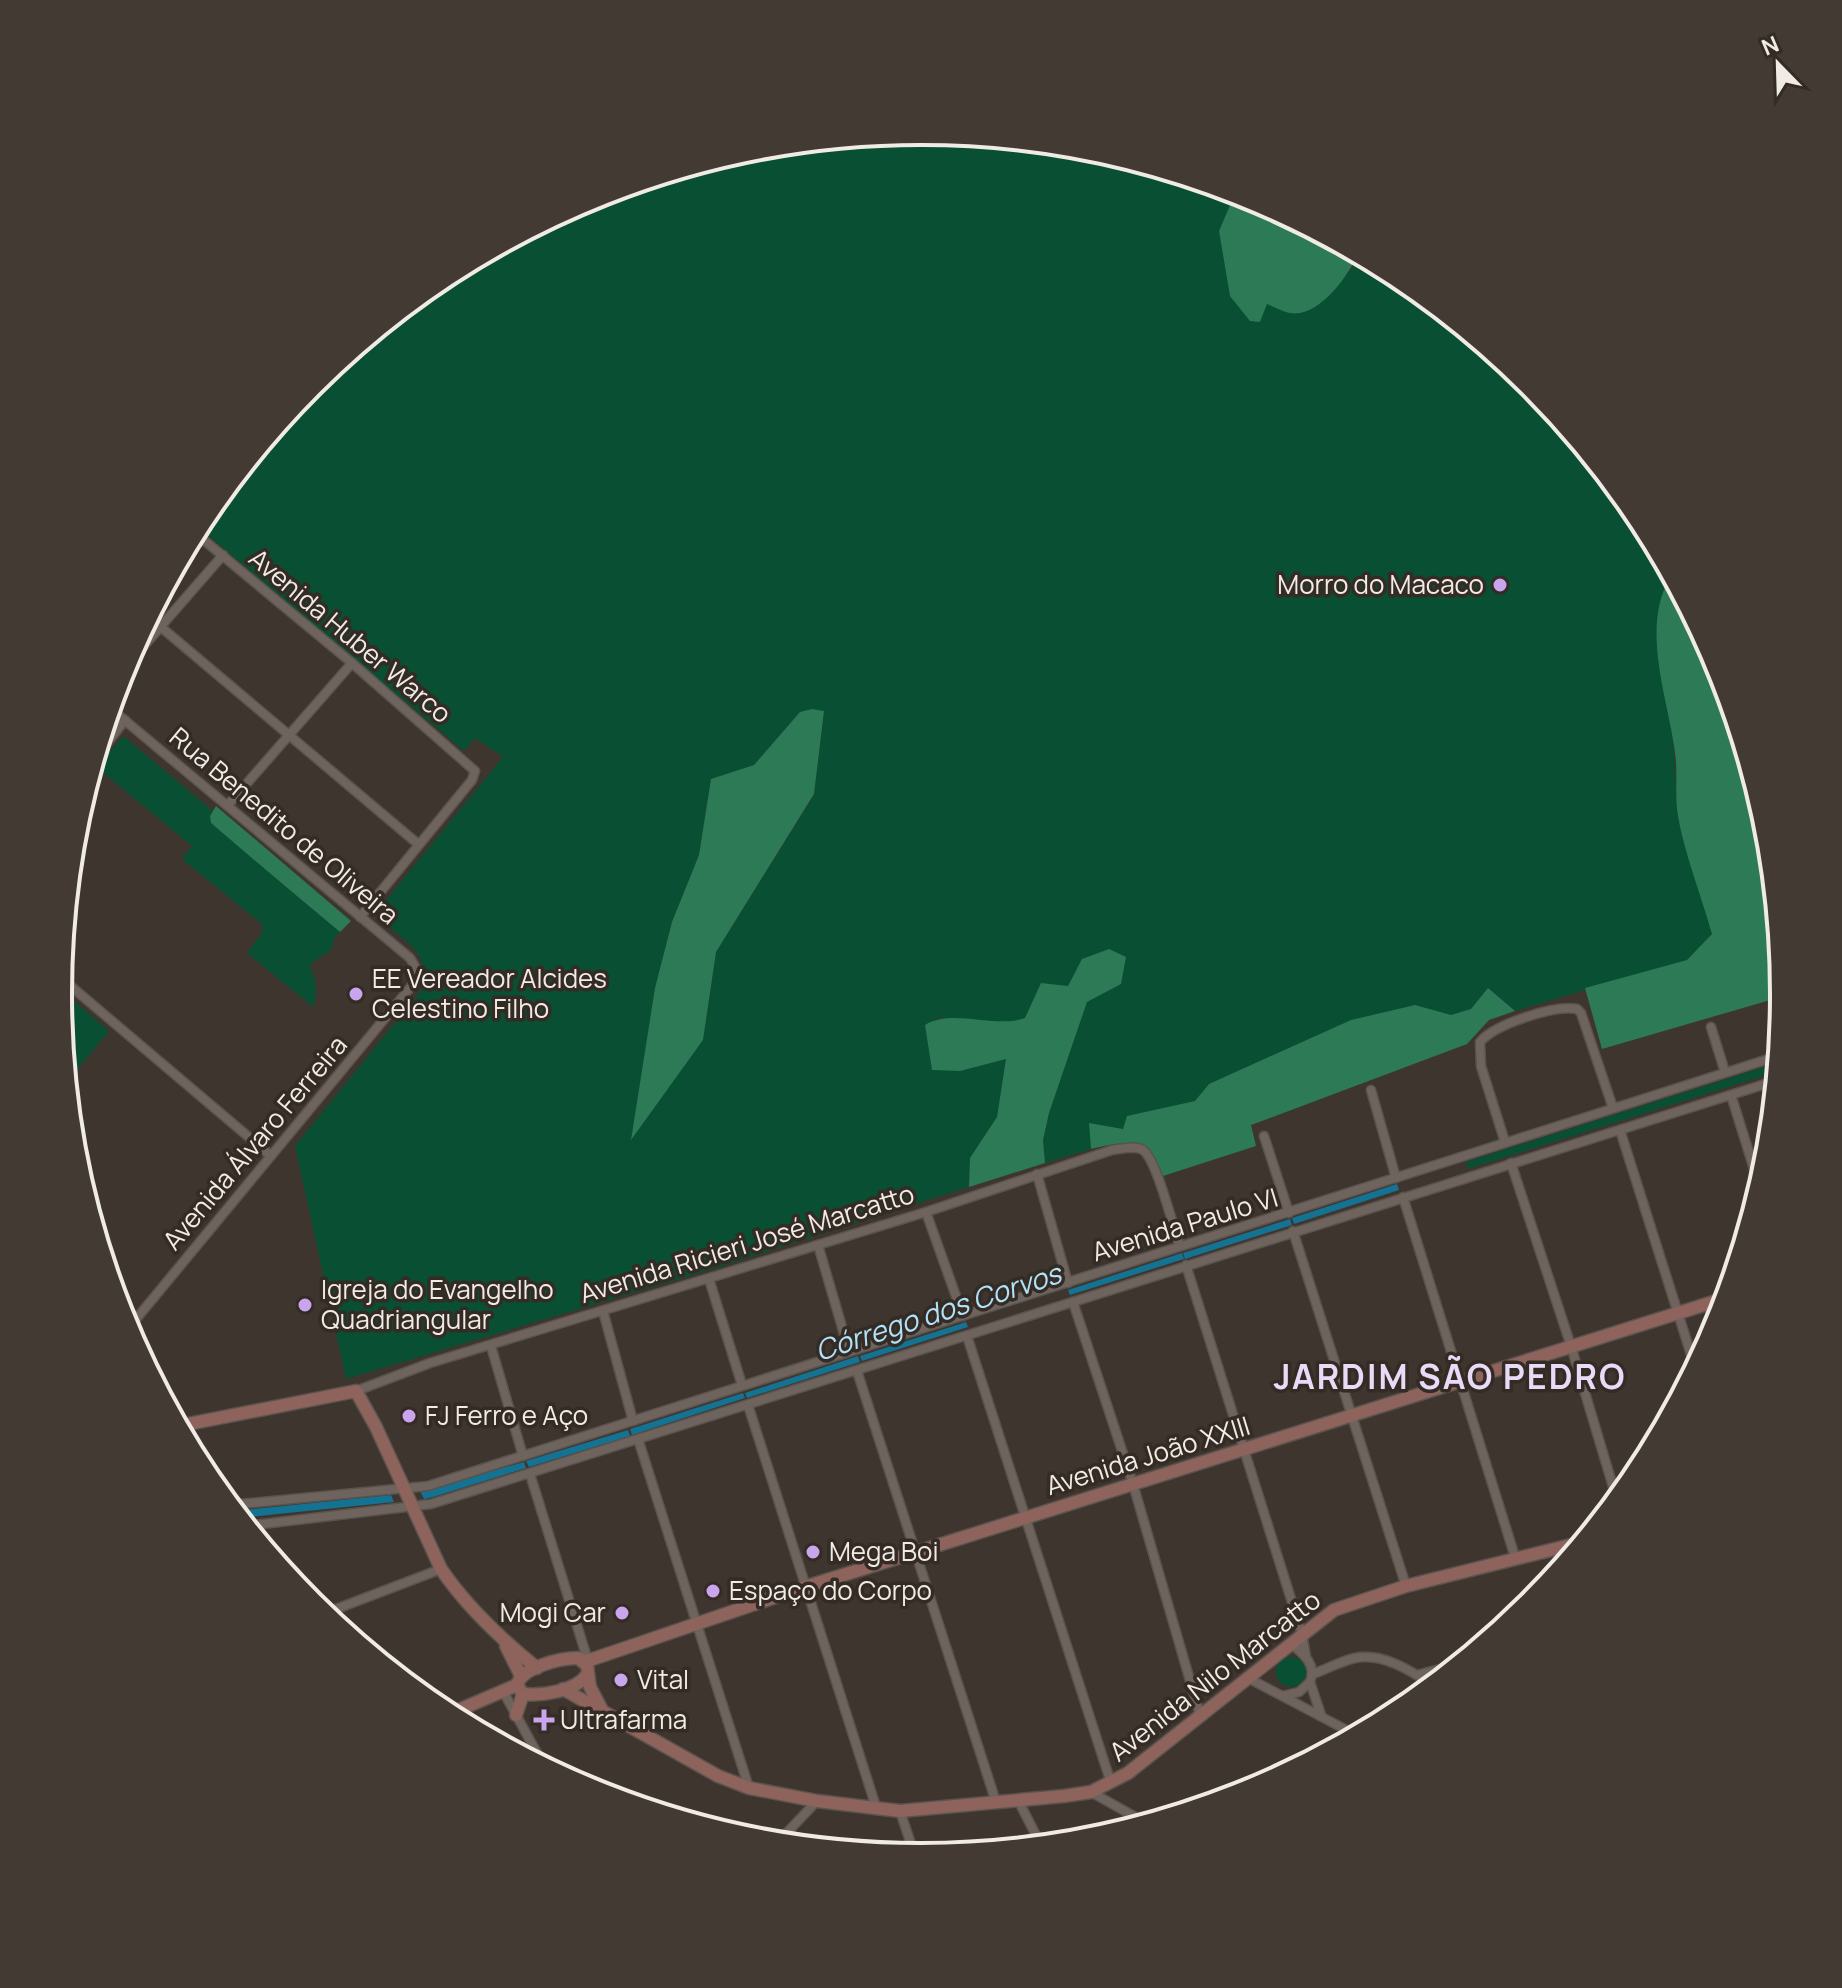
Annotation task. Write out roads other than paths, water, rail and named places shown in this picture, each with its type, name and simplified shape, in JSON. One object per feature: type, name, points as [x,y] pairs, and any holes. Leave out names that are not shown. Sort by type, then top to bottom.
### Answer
[{"type":"street","name":"Avenida Huber Warco","points":[[204,540],[471,766],[476,774],[418,844]]},
{"type":"street","points":[[152,635],[223,555]]},
{"type":"street","points":[[157,624],[418,844],[360,917]]},
{"type":"street","points":[[228,805],[352,663]]},
{"type":"street","name":"Rua Benedito de Oliveira","points":[[119,715],[410,958],[417,970],[414,983]]},
{"type":"street","points":[[112,736],[125,720]]},
{"type":"street","name":"Avenida Álvaro Ferreira","points":[[137,1318],[414,983]]},
{"type":"street","points":[[72,987],[271,1156]]},
{"type":"street","points":[[1505,1142],[1481,1066],[1480,1042],[1493,1030],[1554,1011],[1577,1009],[1585,1020],[1613,1108]]},
{"type":"street","points":[[1711,1027],[1725,1072]]},
{"type":"street","name":"Avenida Paulo VI","points":[[242,1504],[428,1486],[1767,1059]]},
{"type":"street","name":"Avenida Paulo VI","points":[[258,1525],[431,1504],[1765,1084]]},
{"type":"street","points":[[1371,1090],[1396,1178]]},
{"type":"street","points":[[1731,1095],[1753,1165]]},
{"type":"street","points":[[1620,1130],[1690,1352]]},
{"type":"street","points":[[1264,1136],[1289,1213]]},
{"type":"street","name":"Avenida Ricieri José Marcatto","points":[[189,1424],[356,1391],[398,1374],[926,1212],[1112,1150],[1141,1149],[1152,1163],[1180,1246]]},
{"type":"street","points":[[1511,1163],[1613,1486]]},
{"type":"street","points":[[1037,1174],[1068,1283]]},
{"type":"street","points":[[1403,1197],[1515,1557]]},
{"type":"street","points":[[926,1212],[963,1316]]},
{"type":"street","points":[[1293,1231],[1406,1586]]},
{"type":"street","points":[[818,1245],[849,1351]]},
{"type":"street","points":[[1186,1265],[1302,1634],[1322,1716]]},
{"type":"street","points":[[709,1279],[742,1385]]},
{"type":"street","points":[[1073,1302],[1133,1484],[1200,1715]]},
{"type":"street","name":"Avenida João XXIII","points":[[586,1666],[808,1586],[1711,1303]]},
{"type":"street","points":[[603,1311],[633,1421]]},
{"type":"street","points":[[967,1336],[1111,1783]]},
{"type":"street","points":[[491,1346],[523,1456]]},
{"type":"street","points":[[857,1371],[996,1802]]},
{"type":"street","points":[[356,1391],[376,1427],[441,1569],[502,1640],[537,1668]]},
{"type":"street","points":[[748,1405],[877,1810]]},
{"type":"street","points":[[638,1439],[749,1788]]},
{"type":"street","points":[[530,1474],[590,1687],[603,1710]]},
{"type":"street","name":"Avenida Nilo Marcatto","points":[[563,1689],[718,1776],[749,1788],[817,1801],[900,1811],[1091,1792],[1128,1773],[1334,1610],[1406,1586],[1566,1546]]},
{"type":"street","points":[[337,1609],[441,1569]]},
{"type":"street","points":[[502,1640],[520,1685],[516,1715]]},
{"type":"street","points":[[1291,1644],[1306,1657]]},
{"type":"street","name":"Avenida João XXIII","points":[[520,1685],[537,1668],[575,1657],[586,1666]]},
{"type":"street","points":[[1283,1696],[1299,1692],[1312,1678],[1355,1658],[1381,1658],[1423,1679]]},
{"type":"street","name":"Avenida João XXIII","points":[[463,1708],[520,1685],[563,1689],[580,1684],[586,1666]]},
{"type":"street","points":[[1417,1675],[1435,1670]]},
{"type":"street","points":[[1248,1678],[1345,1729]]},
{"type":"street","points":[[503,1691],[535,1750]]},
{"type":"street","points":[[1091,1792],[1133,1816]]},
{"type":"street","points":[[1018,1800],[1036,1835]]},
{"type":"street","points":[[787,1832],[817,1801]]},
{"type":"street","points":[[900,1811],[911,1843]]},
{"type":"water","points":[[1397,1184],[1399,1190],[1294,1224],[1292,1218]]},
{"type":"water","points":[[1290,1219],[1292,1225],[1185,1259],[1183,1253]]},
{"type":"water","points":[[1182,1253],[1184,1259],[1070,1295],[1068,1290]]},
{"type":"water","points":[[966,1322],[968,1327],[862,1361],[860,1356]]},
{"type":"water","points":[[858,1356],[860,1362],[747,1398],[745,1393]]},
{"type":"water","points":[[743,1393],[745,1398],[632,1435],[630,1429]]},
{"type":"water","points":[[628,1430],[630,1436],[529,1467],[526,1461]]},
{"type":"water","points":[[524,1462],[526,1468],[433,1497],[424,1499],[420,1491]]},
{"type":"water","points":[[391,1495],[394,1502],[252,1517],[246,1510]]},
{"type":"place","name":"Morro do Macaco","points":[[1500,585]]},
{"type":"place","name":"EE Vereador Alcides Celestino Filho","points":[[356,994]]},
{"type":"place","name":"Igreja do Evangelho Quadriangular","points":[[305,1305]]},
{"type":"place","name":"FJ Ferro e Aço","points":[[409,1416]]},
{"type":"place","name":"Mega Boi","points":[[813,1552]]},
{"type":"place","name":"Espaço do Corpo","points":[[713,1591]]},
{"type":"place","name":"Mogi Car","points":[[622,1613]]},
{"type":"place","name":"Vital","points":[[621,1680]]},
{"type":"place","name":"Ultrafarma","points":[[544,1720]]},
{"type":"district","name":"JARDIM SÃO PEDRO","points":[[1450,1377]]},
{"type":"water label","name":"Córrego dos Corvos","points":[[938,1312]]}]
